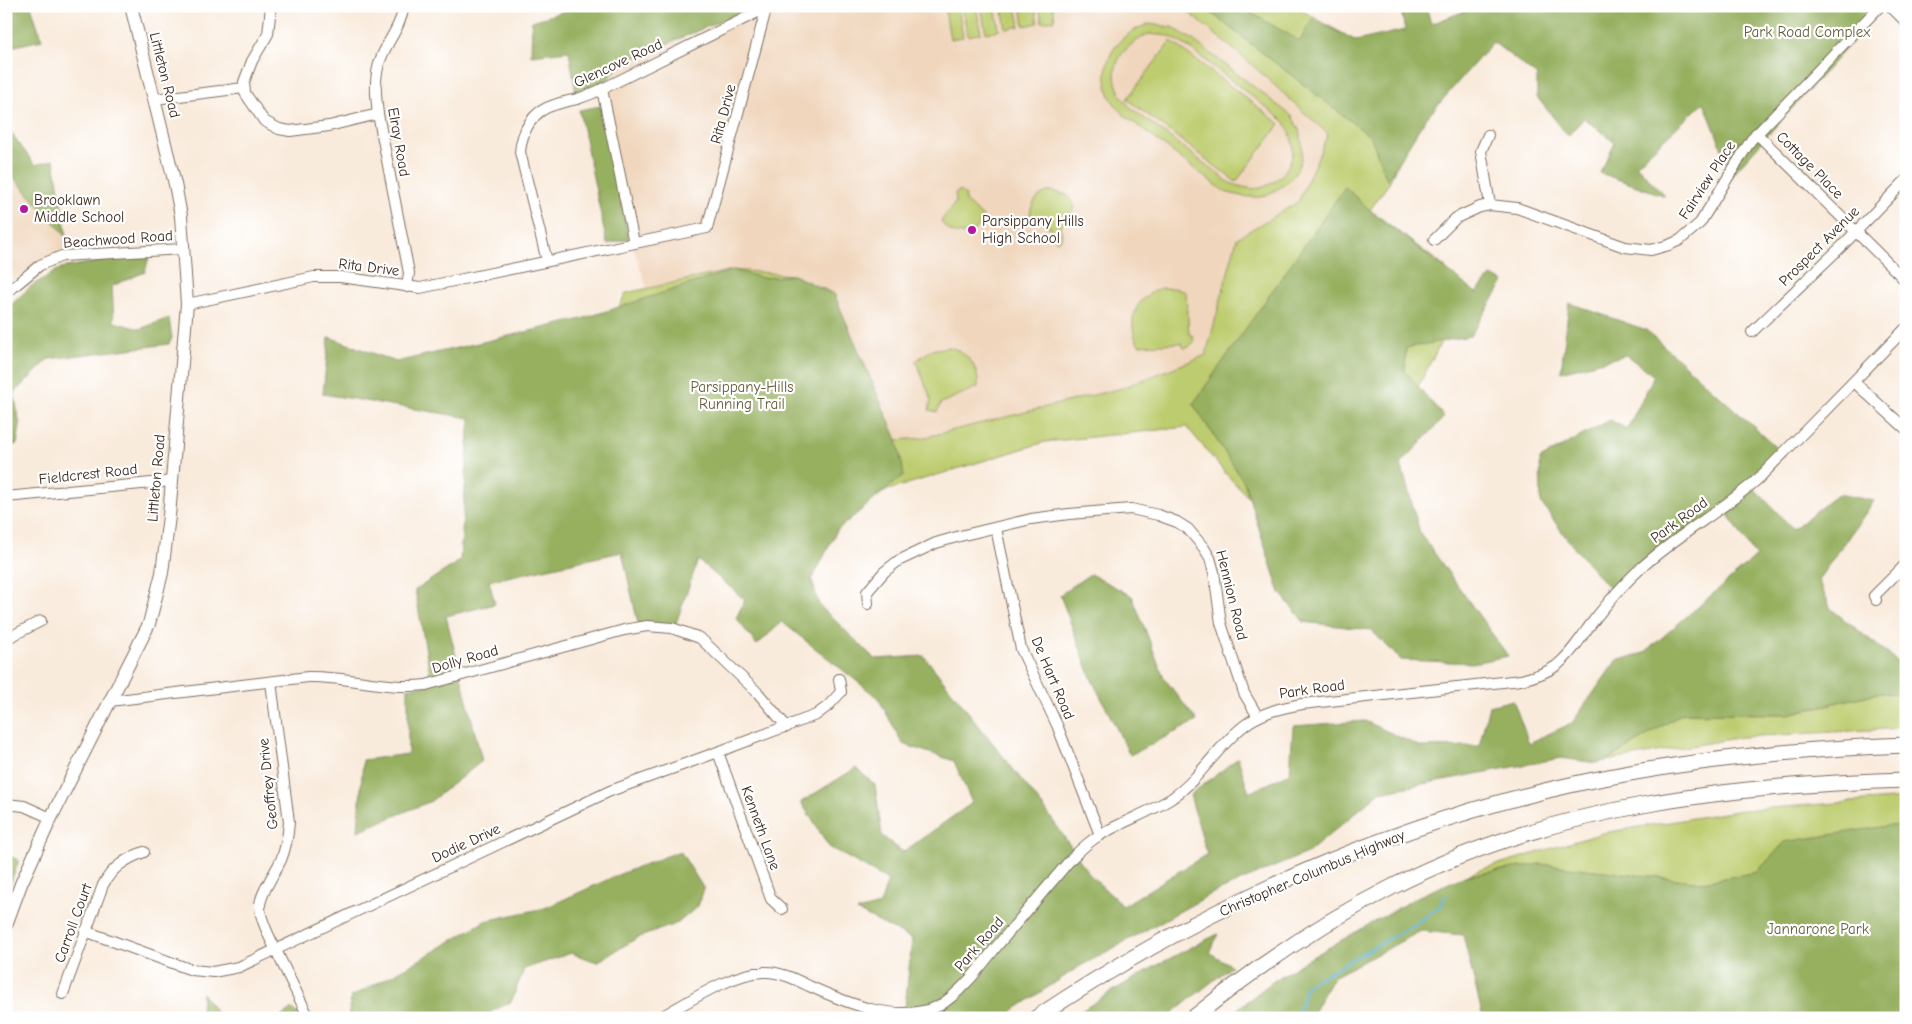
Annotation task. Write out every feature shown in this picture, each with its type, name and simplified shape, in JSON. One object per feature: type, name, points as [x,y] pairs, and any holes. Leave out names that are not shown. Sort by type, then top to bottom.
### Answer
[{"type":"highway","name":"Christopher Columbus Highway","points":[[1036,1018],[1079,989],[1210,915],[1321,865],[1427,826],[1496,805],[1578,784],[1684,764],[1800,750],[1906,745]]},
{"type":"highway","points":[[1193,1018],[1261,966],[1338,916],[1394,886],[1433,868],[1508,840],[1590,816],[1701,796],[1811,784],[1906,780]]},
{"type":"main road","name":"Littleton Road","points":[[6,925],[21,884],[51,818],[149,624],[162,573],[172,481],[186,304],[183,249],[181,216],[176,184],[131,6]]},
{"type":"street","points":[[271,6],[268,34],[247,71],[244,82],[244,88],[250,103],[264,121],[279,129],[290,131],[329,126],[378,114]]},
{"type":"street","name":"Elray Road","points":[[404,6],[400,22],[384,52],[376,73],[376,90],[378,114],[409,273],[407,287]]},
{"type":"street","name":"Fairview Place","points":[[1434,240],[1456,218],[1480,207],[1490,205],[1517,208],[1638,250],[1660,248],[1680,240],[1700,223],[1731,170],[1756,133],[1880,6]]},
{"type":"street","points":[[1890,6],[1906,22]]},
{"type":"street","name":"Glencove Road","points":[[547,261],[520,152],[521,139],[527,126],[537,113],[552,105],[576,100],[602,89],[768,7]]},
{"type":"street","name":"Rita Drive","points":[[186,304],[314,277],[340,277],[420,288],[447,284],[707,228],[768,7]]},
{"type":"street","points":[[155,98],[244,88]]},
{"type":"street","points":[[602,89],[634,243]]},
{"type":"street","name":"Cottage Place","points":[[1756,133],[1906,281]]},
{"type":"street","points":[[1488,135],[1482,151],[1490,205]]},
{"type":"street","name":"Prospect Avenue","points":[[1752,332],[1906,180]]},
{"type":"street","name":"Beachwood Road","points":[[6,293],[40,265],[62,256],[183,249]]},
{"type":"street","name":"Park Road","points":[[659,1018],[732,980],[761,972],[787,976],[868,1012],[899,1017],[928,1011],[940,1006],[967,981],[1071,859],[1100,835],[1158,807],[1174,797],[1193,780],[1244,726],[1258,717],[1284,707],[1302,704],[1521,680],[1550,670],[1558,665],[1571,651],[1611,598],[1640,569],[1670,543],[1760,478],[1906,328]]},
{"type":"street","points":[[1854,382],[1906,429]]},
{"type":"street","name":"Fieldcrest Road","points":[[6,497],[172,481]]},
{"type":"street","name":"Hennion Road","points":[[868,604],[867,592],[884,572],[898,561],[936,543],[1031,519],[1069,514],[1131,509],[1158,515],[1177,522],[1188,529],[1196,537],[1210,558],[1214,572],[1221,623],[1244,693],[1258,717]]},
{"type":"street","name":"De Hart Road","points":[[996,528],[1021,649],[1057,725],[1100,835]]},
{"type":"street","points":[[1876,600],[1874,596],[1906,564]]},
{"type":"street","points":[[6,639],[41,621]]},
{"type":"street","name":"Dolly Road","points":[[110,701],[325,677],[399,686],[419,686],[624,630],[647,626],[672,628],[700,638],[758,693],[787,727]]},
{"type":"street","name":"Dodie Drive","points":[[85,931],[192,970],[227,971],[251,963],[610,791],[816,715],[828,706],[841,692],[839,679]]},
{"type":"street","name":"Geoffrey Drive","points":[[272,682],[289,822],[288,834],[280,861],[260,906],[262,920],[309,1018]]},
{"type":"street","name":"Kenneth Lane","points":[[718,752],[771,899],[782,909]]},
{"type":"street","points":[[6,804],[24,806],[51,818]]},
{"type":"street","name":"Carroll Court","points":[[63,994],[103,885],[110,873],[123,862],[144,852]]},
{"type":"shaded area","name":"Parsippany Hills High School","points":[[754,6],[1202,6],[1371,137],[1389,183],[1370,210],[1193,404],[1082,426],[897,440],[833,294],[793,275],[647,288],[634,250],[601,97],[623,63],[698,34]]},
{"type":"shaded area","name":"Brooklawn Middle School","points":[[6,169],[67,237],[66,248],[62,253],[40,262],[6,288]]},
{"type":"green space","points":[[6,6],[31,6],[42,40],[6,48]]},
{"type":"green space","points":[[569,6],[755,6],[623,63],[603,85],[576,93],[569,51],[531,55],[532,21],[565,11]]},
{"type":"green space","points":[[976,6],[981,33],[968,36],[962,7]]},
{"type":"green space","points":[[981,6],[995,6],[999,30],[986,33]]},
{"type":"green space","points":[[1002,6],[1016,6],[1020,26],[1006,29]]},
{"type":"green space","points":[[1021,6],[1035,6],[1038,23],[1024,26]]},
{"type":"green space","points":[[1039,6],[1053,6],[1055,20],[1042,22]]},
{"type":"green space","name":"Parsippany-Hills Running Trail","points":[[1181,6],[1294,6],[1356,41],[1434,77],[1389,183],[1370,210],[1445,267],[1454,317],[1376,468],[1269,519],[1226,474],[1187,427],[1045,442],[888,490],[820,526],[589,365],[626,293],[733,270],[793,275],[834,294],[897,440],[922,438],[1122,388],[1206,355],[1237,238],[1298,202],[1328,134],[1249,62]]},
{"type":"green space","name":"Park Road Complex","points":[[1202,6],[1239,6],[1300,41],[1312,19],[1356,41],[1405,30],[1400,6],[1426,6],[1431,24],[1478,6],[1884,6],[1732,175],[1704,102],[1636,165],[1665,196],[1600,173],[1615,143],[1584,118],[1568,136],[1537,97],[1537,76],[1493,42],[1424,121],[1387,180],[1371,137]]},
{"type":"green space","points":[[958,7],[963,37],[950,39],[945,10]]},
{"type":"green space","points":[[1148,24],[1172,27],[1193,40],[1292,116],[1299,132],[1302,153],[1297,170],[1279,189],[1260,197],[1246,197],[1225,192],[1124,115],[1114,103],[1109,94],[1107,84],[1107,64],[1116,46],[1122,39],[1134,30]],"holes":[[[1149,34],[1169,36],[1188,47],[1285,122],[1291,136],[1292,153],[1287,168],[1276,181],[1260,188],[1230,183],[1131,108],[1122,97],[1117,86],[1116,65],[1127,48]]]},
{"type":"green space","points":[[1171,41],[1280,124],[1236,182],[1127,99]]},
{"type":"green space","points":[[601,106],[629,239],[607,244],[579,110]]},
{"type":"green space","points":[[6,126],[35,165],[54,160],[67,237],[6,169]]},
{"type":"green space","points":[[1345,187],[1370,210],[1476,293],[1491,276],[1504,282],[1470,336],[1406,348],[1405,371],[1444,417],[1401,464],[1420,533],[1508,656],[1473,663],[1401,660],[1371,630],[1304,622],[1280,593],[1244,482],[1193,404]]},
{"type":"green space","points":[[961,191],[966,196],[965,201],[983,217],[980,224],[970,233],[957,234],[945,227],[941,221],[956,202],[955,193]]},
{"type":"green space","points":[[1052,191],[1067,195],[1075,207],[1060,227],[1061,239],[1057,241],[1052,236],[1051,228],[1030,214],[1032,205],[1037,198]]},
{"type":"green space","points":[[149,257],[145,272],[112,286],[114,322],[140,329],[169,318],[172,338],[169,344],[49,359],[14,393],[20,426],[17,444],[6,447],[6,310],[31,286],[61,268],[118,258]]},
{"type":"green space","points":[[733,270],[763,278],[793,275],[834,294],[897,440],[904,475],[837,530],[812,580],[819,605],[875,659],[924,656],[1047,812],[1090,875],[1123,906],[1207,854],[1190,795],[1238,758],[1249,793],[1290,773],[1293,726],[1365,721],[1421,747],[1479,746],[1489,706],[1513,700],[1529,743],[1572,723],[1616,661],[1644,653],[1756,557],[1723,507],[1614,594],[1571,544],[1541,503],[1540,459],[1610,420],[1627,429],[1654,376],[1626,355],[1561,372],[1569,303],[1646,330],[1785,455],[1751,485],[1793,529],[1838,494],[1874,501],[1818,580],[1831,609],[1906,668],[1906,694],[1878,693],[1788,714],[1683,713],[1606,761],[1596,763],[1561,758],[1380,792],[1309,852],[1213,893],[1077,968],[1002,1018],[904,1018],[912,939],[857,911],[880,905],[888,880],[829,847],[801,802],[856,768],[875,785],[882,836],[903,852],[972,803],[954,761],[903,744],[878,698],[782,622],[757,645],[736,618],[745,600],[698,560],[674,629],[639,628],[622,552],[489,581],[495,604],[446,616],[482,761],[431,801],[358,831],[363,760],[408,754],[408,688],[432,684],[415,590],[460,561],[470,418],[323,394],[329,337],[396,362],[582,319]]},
{"type":"green space","points":[[1161,288],[1174,288],[1186,292],[1189,334],[1193,336],[1194,342],[1190,346],[1184,348],[1181,343],[1139,345],[1133,328],[1135,311],[1145,297]]},
{"type":"green space","points":[[949,347],[956,349],[971,361],[977,373],[978,387],[941,403],[937,412],[929,410],[931,399],[916,361],[931,350]]},
{"type":"green space","points":[[1090,574],[1132,596],[1164,678],[1197,721],[1130,755],[1092,680],[1060,595]]},
{"type":"green space","points":[[1878,693],[1906,694],[1906,728],[1742,737],[1606,761],[1683,713],[1788,714]]},
{"type":"green space","name":"Jannarone Park","points":[[1906,798],[1906,1018],[1747,874],[1703,882],[1540,864],[1465,876],[1482,869],[1603,833],[1742,810]]},
{"type":"green space","name":"Jannarone Park","points":[[1906,825],[1906,1018],[1483,1018],[1463,935],[1421,931],[1333,977],[1310,1018],[1226,1018],[1272,982],[1305,961],[1419,896],[1465,876],[1540,864],[1703,882],[1757,872],[1785,842],[1887,826]]},
{"type":"green space","points":[[680,851],[704,889],[698,906],[678,923],[637,938],[597,962],[571,953],[524,969],[511,1002],[492,1011],[488,1018],[348,1018],[351,997],[404,969],[485,921],[545,908],[620,874]]},
{"type":"green space","points":[[6,855],[19,860],[7,892],[6,892]]},
{"type":"green space","points":[[1218,934],[1210,953],[1232,966],[1166,1018],[1071,1018],[1143,973]]},
{"type":"green space","points":[[202,993],[220,1018],[201,1018]]},
{"type":"green space","points":[[292,1009],[303,1018],[279,1018]]},
{"type":"waterway","points":[[1297,1018],[1308,984],[1417,923],[1441,905],[1446,896]]},
{"type":"place","name":"Brooklawn Middle School","points":[[24,209]]},
{"type":"place","name":"Parsippany Hills High School","points":[[972,230]]}]
